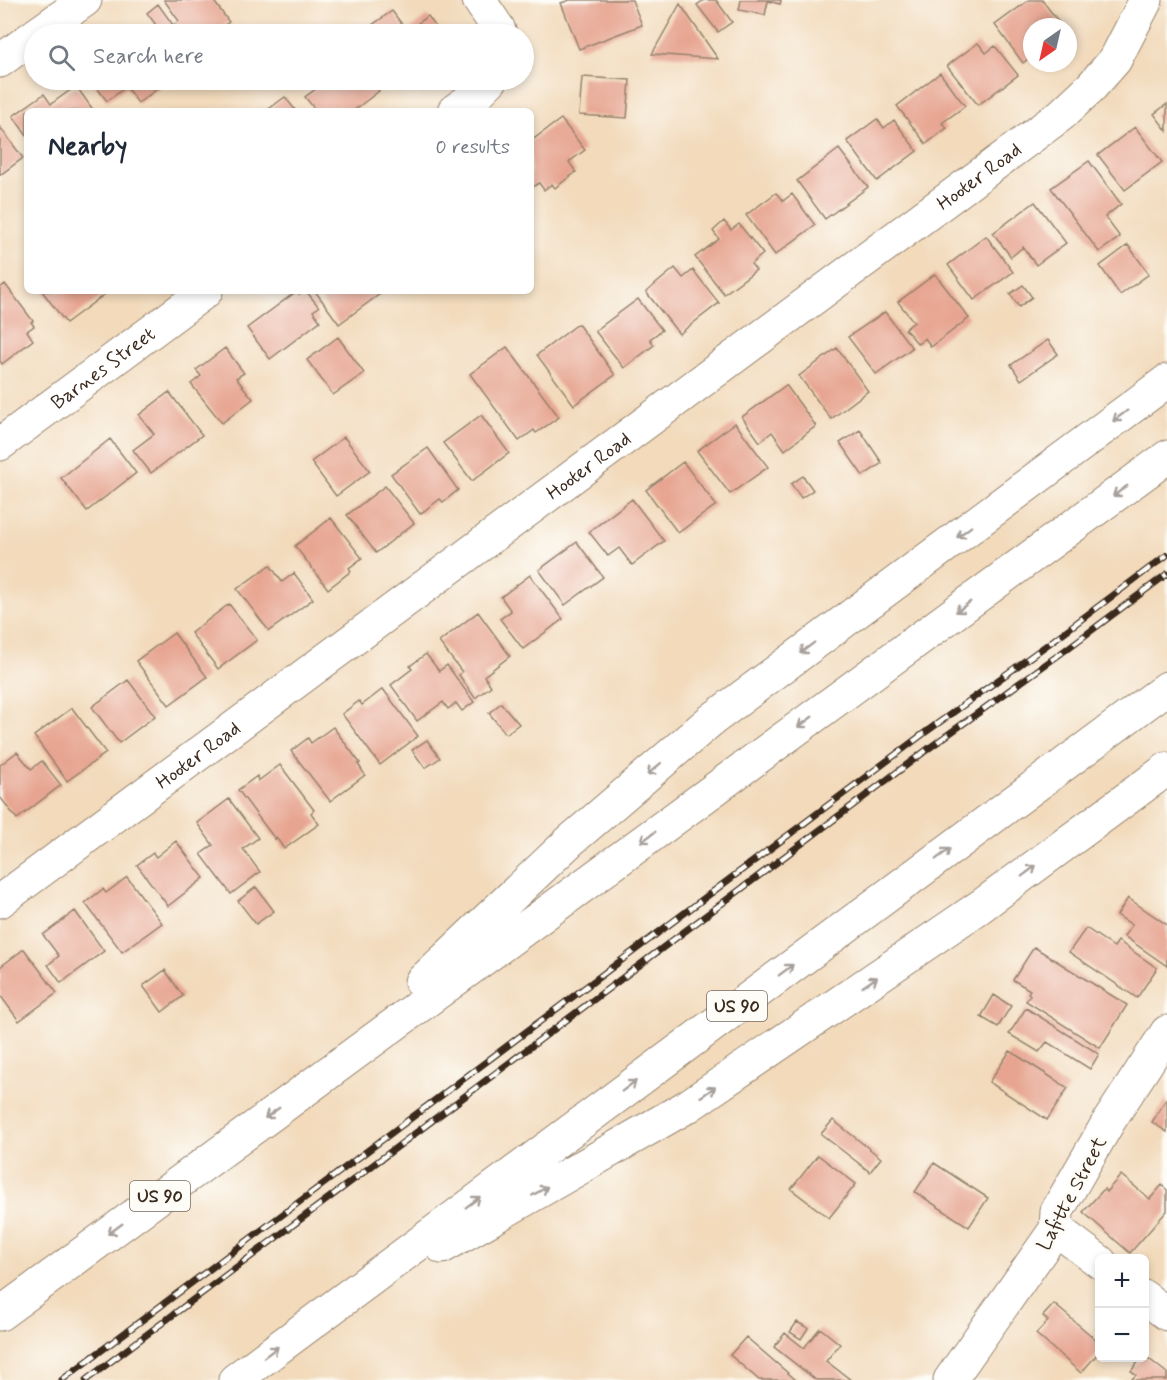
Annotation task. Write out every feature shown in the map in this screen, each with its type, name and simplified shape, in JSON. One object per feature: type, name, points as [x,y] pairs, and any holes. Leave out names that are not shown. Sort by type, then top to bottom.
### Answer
[{"type":"main road","points":[[51,24],[85,0]]},
{"type":"main road","points":[[478,0],[495,24]]},
{"type":"main road","name":"Hooter Road","points":[[0,901],[1061,116],[1091,87],[1114,60],[1146,0]]},
{"type":"main road","points":[[0,61],[24,44]]},
{"type":"main road","points":[[458,108],[481,90]]},
{"type":"main road","name":"Barnes Street","points":[[0,444],[202,294]]},
{"type":"main road","points":[[319,1078],[570,842],[710,721],[1167,381]]},
{"type":"main road","name":"US 90","points":[[0,1314],[1167,457]]},
{"type":"main road","name":"US 90","points":[[235,1380],[1167,688]]},
{"type":"main road","points":[[308,1325],[688,1106],[981,906],[1167,769]]},
{"type":"main road","name":"Lafitte Street","points":[[950,1380],[1056,1229],[1057,1211],[1109,1121],[1167,1032]]},
{"type":"main road","points":[[1056,1229],[1095,1258]]},
{"type":"main road","points":[[1149,1301],[1167,1314]]},
{"type":"building","points":[[164,0],[213,0],[229,22],[226,24],[174,24],[179,21]]},
{"type":"building","points":[[570,0],[632,0],[642,25],[579,49],[561,3]]},
{"type":"building","points":[[704,0],[716,0],[732,22],[718,32],[697,5]]},
{"type":"building","points":[[741,0],[781,0],[780,4],[768,1],[765,15],[739,10]]},
{"type":"building","points":[[1029,0],[1042,0],[1056,18],[1023,18],[1023,63],[995,25]]},
{"type":"building","points":[[158,4],[172,24],[155,24],[147,13]]},
{"type":"building","points":[[680,4],[718,59],[652,54]]},
{"type":"building","points":[[392,11],[402,24],[374,24]]},
{"type":"building","points":[[428,16],[434,24],[417,24]]},
{"type":"building","points":[[978,43],[986,53],[995,46],[1018,75],[978,105],[947,66]]},
{"type":"building","points":[[940,73],[965,106],[942,123],[947,128],[926,144],[897,106]]},
{"type":"building","points":[[582,77],[630,80],[627,118],[579,115]]},
{"type":"building","points":[[70,90],[79,90],[92,108],[24,108],[44,94],[51,104]]},
{"type":"building","points":[[99,90],[122,90],[107,101]]},
{"type":"building","points":[[128,90],[156,90],[138,103]]},
{"type":"building","points":[[314,90],[379,91],[357,108],[314,108],[305,97]]},
{"type":"building","points":[[285,97],[294,108],[270,108]]},
{"type":"building","points":[[1167,104],[1167,131],[1154,114]]},
{"type":"building","points":[[24,108],[24,132],[13,116]]},
{"type":"building","points":[[561,119],[585,150],[569,162],[576,172],[555,188],[552,184],[544,190],[539,183],[534,186],[534,139]]},
{"type":"building","points":[[877,119],[884,128],[894,120],[917,151],[877,181],[847,141]]},
{"type":"building","points":[[0,127],[23,158],[0,175]]},
{"type":"building","points":[[1135,127],[1162,162],[1125,190],[1098,155]]},
{"type":"building","points":[[839,149],[868,187],[825,219],[797,181]]},
{"type":"building","points":[[1089,161],[1121,204],[1105,217],[1120,237],[1099,252],[1051,188]]},
{"type":"building","points":[[776,193],[783,201],[792,194],[815,225],[775,255],[746,215]]},
{"type":"building","points":[[1035,202],[1066,243],[1036,265],[1023,247],[1011,257],[993,233]]},
{"type":"building","points":[[724,221],[731,230],[739,224],[763,254],[751,264],[756,270],[724,294],[695,257],[719,239],[713,231]]},
{"type":"building","points":[[986,236],[1013,272],[974,300],[948,265]]},
{"type":"building","points":[[1128,245],[1149,274],[1120,295],[1100,266]]},
{"type":"building","points":[[675,268],[683,278],[693,270],[719,303],[679,334],[646,292]]},
{"type":"building","points":[[935,274],[969,318],[931,347],[925,338],[918,344],[905,329],[914,322],[898,302]]},
{"type":"building","points":[[5,284],[33,321],[31,322],[34,326],[27,331],[33,340],[2,364],[0,361],[0,288]]},
{"type":"building","points":[[1023,285],[1032,297],[1019,307],[1010,294]]},
{"type":"building","points":[[44,294],[105,294],[66,323]]},
{"type":"building","points":[[293,294],[308,294],[319,307],[313,311],[320,321],[270,359],[247,328]]},
{"type":"building","points":[[317,294],[380,294],[339,324]]},
{"type":"building","points":[[638,299],[662,330],[650,339],[654,345],[624,368],[595,331]]},
{"type":"building","points":[[885,312],[912,348],[876,374],[848,337]]},
{"type":"building","points":[[578,324],[615,375],[574,405],[537,355]]},
{"type":"building","points":[[338,337],[364,373],[333,395],[307,360]]},
{"type":"building","points":[[1048,340],[1058,354],[1021,380],[1011,365]]},
{"type":"building","points":[[507,347],[559,417],[536,433],[534,430],[519,441],[470,374]]},
{"type":"building","points":[[225,348],[244,373],[236,378],[253,399],[222,423],[191,384],[201,376],[196,370]]},
{"type":"building","points":[[837,348],[868,391],[831,419],[799,376]]},
{"type":"building","points":[[786,385],[816,426],[785,450],[772,432],[760,442],[742,417]]},
{"type":"building","points":[[169,392],[202,435],[151,473],[133,450],[154,434],[139,415]]},
{"type":"building","points":[[481,415],[509,453],[472,481],[443,443]]},
{"type":"building","points":[[735,423],[768,467],[730,494],[697,451]]},
{"type":"building","points":[[860,430],[882,463],[863,476],[840,443]]},
{"type":"building","points":[[344,437],[370,471],[336,496],[311,462]]},
{"type":"building","points":[[110,439],[136,473],[87,511],[61,478]]},
{"type":"building","points":[[428,448],[458,490],[443,502],[440,499],[420,514],[391,474]]},
{"type":"building","points":[[683,462],[716,505],[678,533],[646,490]]},
{"type":"building","points":[[803,476],[813,490],[801,498],[791,484]]},
{"type":"building","points":[[385,486],[414,523],[376,553],[347,515]]},
{"type":"building","points":[[632,499],[664,541],[632,565],[619,548],[608,556],[589,532]]},
{"type":"building","points":[[331,518],[362,558],[349,568],[351,571],[328,589],[295,546]]},
{"type":"building","points":[[577,542],[603,577],[565,605],[539,570]]},
{"type":"building","points":[[270,565],[282,582],[294,573],[313,599],[269,631],[237,589]]},
{"type":"building","points":[[530,575],[563,619],[523,649],[500,619],[511,611],[501,597]]},
{"type":"building","points":[[229,604],[257,640],[218,669],[191,633]]},
{"type":"building","points":[[478,612],[510,656],[484,676],[491,686],[475,698],[459,675],[462,672],[439,642]]},
{"type":"building","points":[[174,633],[207,677],[169,705],[136,661]]},
{"type":"building","points":[[426,654],[439,671],[447,665],[474,702],[462,711],[456,703],[448,709],[443,702],[417,721],[391,685],[412,669],[410,666]]},
{"type":"building","points":[[128,680],[155,716],[119,743],[92,707]]},
{"type":"building","points":[[383,689],[418,736],[380,765],[342,714],[359,701],[362,705]]},
{"type":"building","points":[[501,703],[519,724],[506,734],[489,713]]},
{"type":"building","points":[[72,708],[106,753],[67,781],[34,736]]},
{"type":"building","points":[[333,727],[360,763],[358,764],[365,775],[330,801],[291,751],[308,738],[311,743]]},
{"type":"building","points":[[427,740],[440,758],[425,768],[412,750]]},
{"type":"building","points":[[17,752],[31,769],[42,761],[61,785],[17,819],[0,797],[0,765]]},
{"type":"building","points":[[280,765],[314,810],[311,813],[319,824],[284,849],[238,790],[257,776],[258,781]]},
{"type":"building","points":[[229,799],[258,838],[243,849],[260,872],[231,894],[201,854],[213,845],[197,823]]},
{"type":"building","points":[[176,841],[204,878],[168,906],[137,865],[153,853],[156,857]]},
{"type":"building","points":[[127,877],[162,923],[122,952],[85,903],[103,889],[106,893]]},
{"type":"building","points":[[256,887],[274,911],[256,924],[238,901]]},
{"type":"building","points":[[1128,898],[1167,925],[1167,966],[1124,936],[1132,925],[1117,915]]},
{"type":"building","points":[[75,911],[104,951],[61,983],[48,965],[59,956],[43,935]]},
{"type":"building","points":[[1086,928],[1114,947],[1118,941],[1157,968],[1137,998],[1069,952]]},
{"type":"building","points":[[1034,947],[1127,1005],[1100,1048],[1026,1001],[1030,990],[1013,980]]},
{"type":"building","points":[[24,949],[57,993],[19,1021],[0,995],[0,967]]},
{"type":"building","points":[[165,970],[183,996],[162,1012],[143,986]]},
{"type":"building","points":[[994,995],[1011,1006],[998,1027],[981,1017]]},
{"type":"building","points":[[1026,1008],[1099,1054],[1090,1069],[1047,1042],[1039,1052],[1009,1034]]},
{"type":"building","points":[[1010,1051],[1068,1088],[1047,1120],[989,1082]]},
{"type":"building","points":[[1167,1098],[1167,1132],[1152,1122]]},
{"type":"building","points":[[833,1120],[881,1158],[870,1172],[821,1134]]},
{"type":"building","points":[[818,1155],[856,1184],[829,1218],[791,1189]]},
{"type":"building","points":[[934,1163],[988,1198],[969,1227],[915,1192]]},
{"type":"building","points":[[1121,1175],[1150,1199],[1162,1185],[1167,1190],[1167,1211],[1130,1253],[1083,1212],[1104,1189],[1106,1192]]},
{"type":"building","points":[[1054,1304],[1095,1339],[1095,1357],[1081,1373],[1036,1334],[1048,1321],[1043,1316]]},
{"type":"building","points":[[797,1322],[808,1328],[801,1339],[790,1332]]},
{"type":"building","points":[[820,1328],[840,1344],[826,1361],[851,1380],[816,1380],[774,1347],[785,1333],[804,1348]]},
{"type":"building","points":[[746,1337],[796,1380],[759,1380],[730,1355]]},
{"type":"building","points":[[1149,1359],[1167,1373],[1167,1380],[1131,1380],[1136,1375],[1131,1371],[1138,1362],[1149,1362]]},
{"type":"railway","points":[[62,1380],[923,734],[1167,555]]},
{"type":"railway","points":[[86,1380],[932,746],[1167,574]]}]
